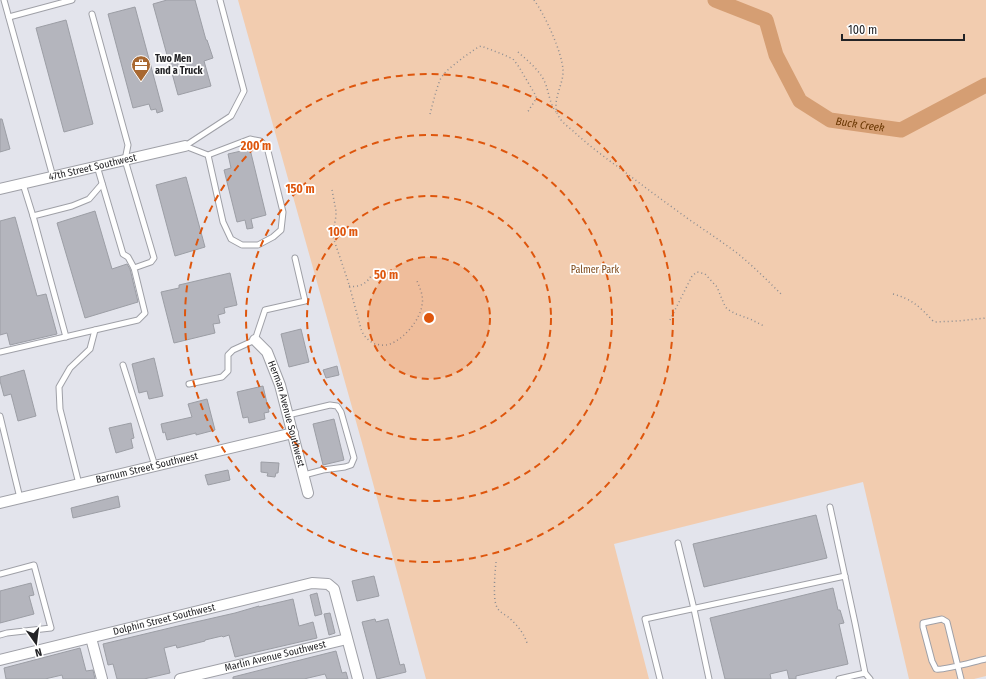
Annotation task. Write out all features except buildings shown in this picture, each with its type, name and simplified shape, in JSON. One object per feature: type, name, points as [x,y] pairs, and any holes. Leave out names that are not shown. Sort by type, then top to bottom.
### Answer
[{"type":"street","name":"47th Street Southwest","points":[[0,189],[185,146]]},
{"type":"street","name":"Herman Avenue Southwest","points":[[256,340],[267,352],[280,385],[308,493]]},
{"type":"street","name":"Barnum Street Southwest","points":[[0,503],[293,433]]},
{"type":"street","name":"Dolphin Street Southwest","points":[[0,660],[312,583],[328,584],[334,589],[347,640]]},
{"type":"street","points":[[91,638],[102,679]]},
{"type":"street","points":[[347,640],[358,679]]},
{"type":"street","name":"Marlin Avenue Southwest","points":[[180,679],[347,640]]},
{"type":"lane","points":[[4,0],[54,177]]},
{"type":"lane","points":[[9,17],[72,0]]},
{"type":"lane","points":[[185,146],[231,116],[244,91],[220,0]]},
{"type":"lane","points":[[92,14],[128,145],[125,160],[154,258],[151,262],[134,268]]},
{"type":"lane","points":[[185,146],[208,155],[250,140],[260,141],[267,147],[283,212],[281,230],[273,237],[258,245],[242,245],[231,239],[223,222],[208,155]]},
{"type":"lane","points":[[0,352],[138,320],[145,312],[134,268],[128,257],[123,254],[97,166]]},
{"type":"lane","points":[[23,184],[66,336]]},
{"type":"lane","points":[[33,216],[72,206],[89,199],[102,184]]},
{"type":"lane","points":[[189,384],[222,377],[228,371],[228,355],[233,350],[256,340],[265,310],[305,301],[295,258]]},
{"type":"lane","points":[[79,484],[60,409],[59,387],[70,368],[90,350],[95,330]]},
{"type":"lane","points":[[123,365],[155,466]]},
{"type":"lane","points":[[288,415],[330,405],[337,406],[341,412],[354,458],[351,465],[304,475]]},
{"type":"lane","points":[[0,416],[20,498]]},
{"type":"lane","points":[[830,507],[865,673],[870,679]]},
{"type":"lane","points":[[678,543],[709,679]]},
{"type":"lane","points":[[0,574],[34,565],[51,628],[0,635]]},
{"type":"lane","points":[[660,679],[646,619],[845,576]]},
{"type":"lane","points":[[961,679],[958,665],[947,622],[942,618],[923,623],[932,661],[936,669],[940,670],[958,665],[986,659]]},
{"type":"lane","points":[[839,679],[865,673]]},
{"type":"path","points":[[534,0],[544,16],[562,62],[563,76],[556,103],[556,112],[558,116]]},
{"type":"path","points":[[430,114],[440,79],[451,67],[481,46],[513,59],[516,62],[536,96],[536,99],[527,113]]},
{"type":"path","points":[[518,52],[540,73],[546,84],[554,109],[562,121],[602,155],[737,254],[752,266],[781,294]]},
{"type":"path","points":[[332,190],[336,211],[333,237],[363,334],[372,343],[386,345],[395,342],[410,329],[418,317],[422,304],[422,298],[417,281]]},
{"type":"path","points":[[670,320],[692,276],[697,272],[705,274],[718,287],[727,309],[740,316],[750,318],[764,326]]},
{"type":"path","points":[[349,286],[355,287],[365,283],[372,274]]},
{"type":"path","points":[[893,294],[914,302],[935,322],[986,318]]},
{"type":"path","points":[[496,562],[496,604],[501,613],[520,628],[527,643]]},
{"type":"green space","name":"Palmer Park","points":[[238,0],[986,0],[986,676],[974,679],[909,679],[863,482],[614,544],[649,679],[426,679],[364,450]]},
{"type":"waterway","name":"Buck Creek","points":[[715,0],[766,20],[776,55],[800,101],[830,120],[901,130],[986,85]]},
{"type":"place","name":"Two Men and a Truck","points":[[141,82]]}]
